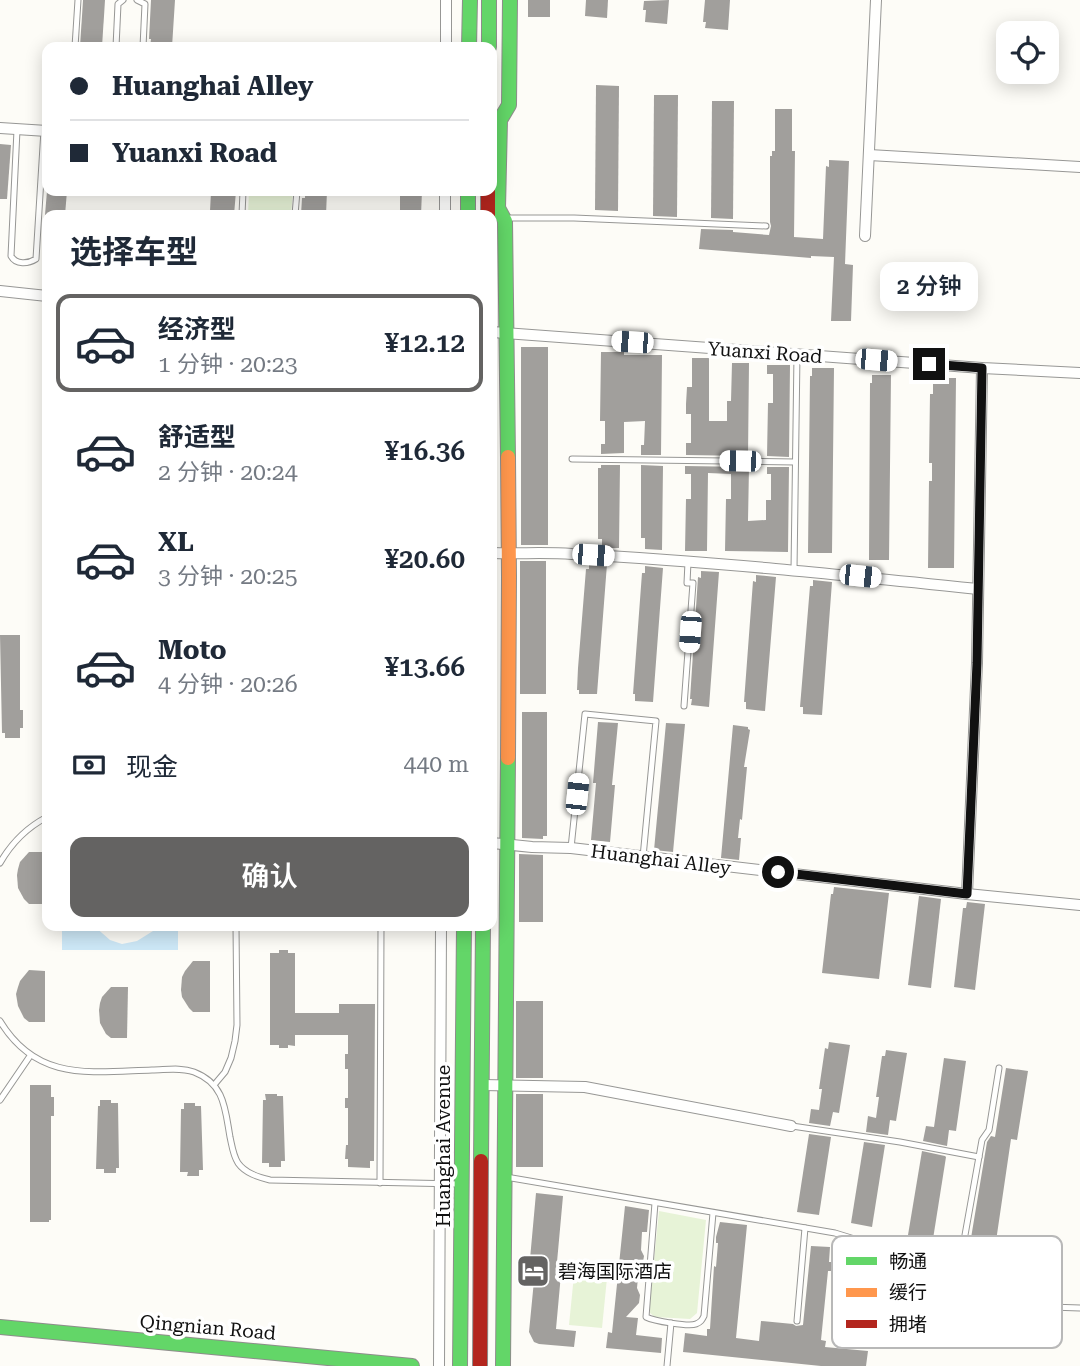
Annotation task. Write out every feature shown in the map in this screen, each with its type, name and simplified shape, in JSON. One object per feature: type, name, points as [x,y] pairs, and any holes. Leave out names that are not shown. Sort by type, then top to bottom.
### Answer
[{"type":"street","points":[[446,0],[446,42]]},
{"type":"street","points":[[469,42],[470,0]]},
{"type":"street","points":[[489,0],[489,42]]},
{"type":"street","points":[[503,1366],[509,554],[499,332],[505,221],[498,208],[500,120],[509,106],[510,0]]},
{"type":"street","points":[[865,236],[876,0]]},
{"type":"street","points":[[0,128],[42,130]]},
{"type":"street","points":[[869,155],[1080,167]]},
{"type":"street","points":[[0,292],[42,296]]},
{"type":"street","name":"Yuanxi Road","points":[[499,332],[1080,373]]},
{"type":"street","points":[[967,894],[977,663],[982,368]]},
{"type":"street","points":[[497,553],[569,553],[794,570],[978,589]]},
{"type":"street","name":"Huanghai Alley","points":[[497,844],[571,848],[1080,905]]},
{"type":"street","points":[[439,1366],[441,931]]},
{"type":"street","name":"Huanghai Avenue","points":[[460,1366],[464,931]]},
{"type":"street","name":"Huanghai Avenue","points":[[480,1366],[483,931]]},
{"type":"street","points":[[482,1085],[585,1087],[791,1126]]},
{"type":"street","name":"Qingnian Road","points":[[0,1327],[412,1366]]},
{"type":"lane","points":[[75,42],[78,0]]},
{"type":"lane","points":[[116,42],[118,4],[123,0]]},
{"type":"lane","points":[[137,0],[145,4],[143,42]]},
{"type":"lane","points":[[17,129],[11,256],[17,262],[32,262],[36,259],[42,173]]},
{"type":"lane","points":[[503,218],[574,218],[766,226]]},
{"type":"lane","points":[[794,570],[797,354]]},
{"type":"lane","points":[[572,459],[795,461]]},
{"type":"lane","points":[[684,706],[693,583],[687,583],[688,562]]},
{"type":"lane","points":[[571,848],[585,714],[656,721],[643,857]]},
{"type":"lane","points":[[0,863],[22,834],[42,820]]},
{"type":"lane","points":[[214,1085],[225,1072],[235,1041],[236,931]]},
{"type":"lane","points":[[380,1183],[381,931]]},
{"type":"lane","points":[[0,1021],[8,1035],[30,1056],[50,1065],[81,1072],[186,1070],[203,1076],[223,1098],[235,1158],[257,1177],[270,1180],[462,1184]]},
{"type":"lane","points":[[0,1100],[30,1056]]},
{"type":"lane","points":[[965,1235],[982,1140],[989,1130],[999,1068]]},
{"type":"lane","points":[[791,1126],[979,1157]]},
{"type":"lane","points":[[505,1177],[845,1236]]},
{"type":"lane","points":[[655,1203],[646,1317],[653,1321],[695,1325],[704,1316],[713,1213]]},
{"type":"lane","points":[[797,1321],[805,1228]]},
{"type":"lane","points":[[1062,1307],[1080,1308]]},
{"type":"lane","points":[[667,1366],[671,1323]]},
{"type":"green space","points":[[249,196],[293,196],[291,210],[248,210]]},
{"type":"green space","points":[[659,1211],[706,1220],[697,1313],[690,1319],[655,1317],[649,1310]]},
{"type":"green space","points":[[575,1265],[608,1268],[602,1328],[569,1325]]},
{"type":"water","points":[[62,931],[100,931],[110,940],[122,944],[137,941],[153,931],[178,931],[178,950],[62,950]]},
{"type":"building","points":[[83,0],[105,0],[102,42],[80,42]]},
{"type":"building","points":[[151,0],[175,0],[172,42],[151,42]]},
{"type":"building","points":[[528,0],[550,0],[550,17],[528,17]]},
{"type":"building","points":[[586,0],[608,0],[607,18],[585,16]]},
{"type":"building","points":[[669,0],[667,24],[645,22],[644,1]]},
{"type":"building","points":[[705,0],[730,0],[728,30],[705,28]]},
{"type":"building","points":[[596,85],[619,86],[618,211],[595,210]]},
{"type":"building","points":[[654,95],[678,95],[677,217],[653,216]]},
{"type":"building","points":[[712,101],[734,101],[733,219],[711,218]]},
{"type":"building","points":[[775,109],[792,109],[792,151],[795,151],[794,237],[823,239],[826,166],[829,167],[829,160],[849,161],[845,264],[853,265],[851,321],[831,321],[834,257],[811,258],[699,249],[701,229],[769,235],[770,156],[772,151],[775,151]]},
{"type":"building","points":[[0,144],[11,145],[7,199],[0,199]]},
{"type":"building","points":[[47,196],[67,196],[65,210],[45,210]]},
{"type":"building","points":[[211,196],[236,196],[234,210],[210,210]]},
{"type":"building","points":[[327,196],[326,210],[301,210],[302,198]]},
{"type":"building","points":[[400,196],[422,196],[421,210],[400,210]]},
{"type":"building","points":[[521,347],[548,347],[548,545],[521,545]]},
{"type":"building","points":[[601,352],[662,355],[661,455],[641,455],[645,421],[624,422],[624,453],[601,454],[601,444],[605,444],[605,421],[600,421]]},
{"type":"building","points":[[692,358],[709,358],[709,421],[727,421],[727,401],[731,401],[732,363],[749,363],[748,456],[686,455],[686,443],[691,443],[691,414],[686,414],[686,404],[687,387],[692,387]]},
{"type":"building","points":[[767,365],[790,365],[789,457],[767,456],[768,403],[773,403],[773,374],[767,374]]},
{"type":"building","points":[[812,368],[834,368],[832,553],[808,553]]},
{"type":"building","points":[[872,375],[891,375],[889,560],[869,560]]},
{"type":"building","points":[[933,378],[956,378],[954,568],[928,568],[929,481],[932,481],[932,463],[929,463],[930,394],[933,394]]},
{"type":"building","points":[[601,465],[620,465],[619,548],[602,548],[602,539],[598,539],[598,468],[601,468]]},
{"type":"building","points":[[641,465],[663,466],[662,550],[645,549],[645,538],[641,538]]},
{"type":"building","points":[[685,466],[749,467],[748,521],[766,520],[766,500],[771,500],[771,474],[767,474],[767,467],[789,467],[788,552],[725,551],[726,499],[731,499],[731,474],[708,473],[707,551],[685,551],[686,499],[691,499],[691,474],[685,474]]},
{"type":"building","points":[[520,561],[546,561],[546,694],[520,694]]},
{"type":"building","points":[[589,563],[607,564],[597,694],[579,694],[578,668],[586,569],[589,569]]},
{"type":"building","points":[[645,566],[663,568],[653,702],[635,701],[633,694],[642,573],[645,573]]},
{"type":"building","points":[[701,571],[719,572],[709,707],[691,705],[690,699],[698,577],[701,578]]},
{"type":"building","points":[[756,575],[776,577],[765,711],[746,709],[744,702],[753,581],[756,582]]},
{"type":"building","points":[[813,580],[832,582],[822,715],[803,714],[803,707],[800,707],[810,586],[813,586]]},
{"type":"building","points":[[0,635],[20,635],[20,710],[23,710],[23,728],[20,728],[20,738],[5,738],[5,733],[2,733]]},
{"type":"building","points":[[522,712],[547,712],[547,836],[543,836],[543,839],[522,838]]},
{"type":"building","points":[[598,722],[618,723],[610,842],[591,840]]},
{"type":"building","points":[[666,723],[685,724],[673,852],[654,850]]},
{"type":"building","points":[[733,725],[748,727],[750,730],[744,767],[747,767],[738,838],[741,838],[739,860],[721,858]]},
{"type":"building","points":[[29,852],[42,852],[42,904],[29,904],[18,888],[20,862]]},
{"type":"building","points":[[519,854],[543,855],[543,922],[519,922]]},
{"type":"building","points":[[834,887],[889,893],[879,979],[822,973]]},
{"type":"building","points":[[919,896],[941,899],[931,988],[908,985]]},
{"type":"building","points":[[967,902],[985,904],[975,990],[954,987],[963,908],[966,908]]},
{"type":"building","points":[[279,950],[295,953],[295,1013],[339,1013],[339,1004],[375,1004],[374,1161],[370,1161],[370,1168],[348,1167],[348,1159],[345,1159],[348,1145],[348,1108],[345,1108],[345,1098],[348,1098],[348,1069],[345,1069],[345,1054],[348,1054],[348,1035],[295,1035],[295,1046],[279,1048],[279,1045],[270,1045],[270,953],[279,953]]},
{"type":"building","points":[[193,961],[210,961],[210,1012],[193,1012],[182,997],[182,977]]},
{"type":"building","points":[[29,970],[45,971],[45,1022],[29,1022],[18,1006],[18,987]]},
{"type":"building","points":[[111,987],[128,987],[127,1038],[111,1038],[100,1023],[100,1003]]},
{"type":"building","points":[[516,1001],[543,1001],[543,1078],[516,1078]]},
{"type":"building","points":[[829,1042],[850,1045],[839,1113],[833,1112],[830,1126],[809,1123],[811,1109],[819,1110],[825,1048],[828,1049]]},
{"type":"building","points":[[886,1050],[907,1053],[896,1121],[890,1120],[888,1135],[866,1132],[868,1116],[876,1118],[882,1056],[885,1056]]},
{"type":"building","points":[[944,1058],[966,1061],[956,1131],[949,1130],[947,1146],[923,1141],[926,1126],[934,1127]]},
{"type":"building","points":[[1006,1068],[1028,1071],[1017,1140],[1011,1139],[997,1236],[971,1236],[987,1142],[991,1136],[995,1137]]},
{"type":"building","points":[[30,1085],[51,1085],[51,1097],[54,1097],[54,1116],[51,1116],[49,1222],[30,1222]]},
{"type":"building","points":[[265,1094],[283,1096],[285,1161],[281,1161],[281,1167],[269,1167],[269,1163],[262,1163]]},
{"type":"building","points":[[516,1094],[543,1094],[543,1167],[516,1167]]},
{"type":"building","points":[[100,1100],[118,1103],[119,1168],[116,1168],[116,1173],[104,1173],[104,1169],[96,1169]]},
{"type":"building","points":[[184,1103],[201,1106],[203,1170],[199,1170],[199,1176],[187,1176],[188,1172],[180,1172],[181,1109],[184,1109]]},
{"type":"building","points":[[809,1134],[831,1137],[819,1215],[797,1212]]},
{"type":"building","points":[[864,1142],[885,1145],[872,1227],[851,1223]]},
{"type":"building","points":[[922,1151],[945,1156],[933,1236],[908,1235]]},
{"type":"building","points":[[536,1193],[563,1196],[557,1262],[562,1263],[556,1329],[576,1331],[574,1347],[539,1344],[534,1342],[529,1332],[536,1260],[530,1259]]},
{"type":"building","points":[[625,1206],[649,1210],[647,1232],[642,1232],[641,1250],[644,1256],[639,1267],[639,1303],[626,1317],[638,1318],[636,1335],[662,1338],[661,1353],[606,1348],[608,1332],[612,1333]]},
{"type":"building","points":[[720,1222],[747,1225],[736,1338],[759,1341],[761,1321],[803,1325],[811,1246],[830,1247],[829,1262],[832,1262],[832,1271],[828,1271],[821,1340],[826,1341],[825,1347],[868,1351],[866,1366],[821,1366],[683,1352],[685,1333],[707,1336],[707,1329],[710,1329],[718,1243],[716,1237]]},
{"type":"traffic: fast","points":[[469,42],[470,0]]},
{"type":"traffic: fast","points":[[489,0],[489,42]]},
{"type":"traffic: fast","points":[[508,457],[505,221],[498,208],[500,120],[509,105],[510,0]]},
{"type":"traffic: fast","points":[[468,196],[468,210]]},
{"type":"traffic: fast","points":[[503,1366],[508,758]]},
{"type":"traffic: fast","points":[[460,1366],[464,931]]},
{"type":"traffic: fast","points":[[481,1161],[483,931]]},
{"type":"traffic: fast","points":[[0,1327],[412,1366]]},
{"type":"traffic: slow","points":[[508,457],[508,758]]},
{"type":"traffic: jam","points":[[488,196],[488,210]]},
{"type":"traffic: jam","points":[[480,1366],[481,1161]]},
{"type":"place","name":"碧海国际酒店","points":[[533,1271]]},
{"type":"route","points":[[778,872],[967,894],[977,663],[982,368],[929,364]]}]
